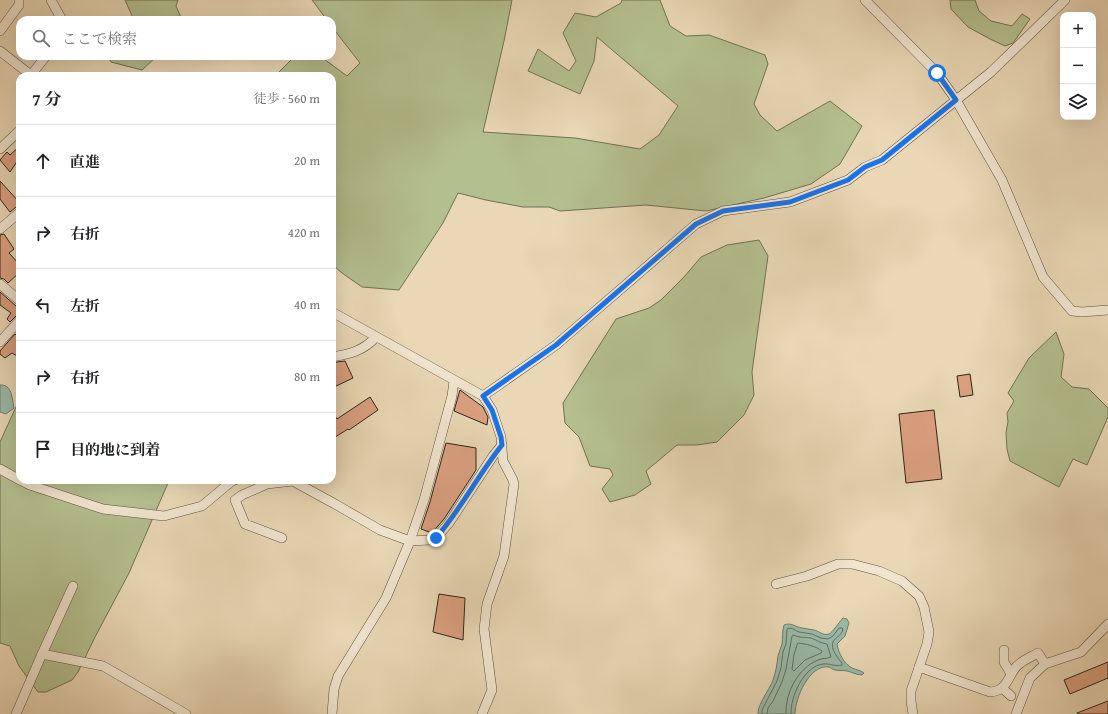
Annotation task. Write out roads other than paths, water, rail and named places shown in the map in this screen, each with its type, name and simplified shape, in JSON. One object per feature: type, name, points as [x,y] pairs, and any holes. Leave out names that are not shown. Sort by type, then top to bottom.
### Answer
[{"type":"street","points":[[0,31],[19,5],[19,0]]},
{"type":"street","points":[[51,0],[60,16]]},
{"type":"street","points":[[865,0],[937,73],[956,100],[1002,180],[1043,277],[1072,311],[1082,312],[1108,310]]},
{"type":"street","points":[[483,396],[556,345],[696,224],[723,211],[790,202],[848,180],[865,167],[882,160],[991,72],[1065,0]]},
{"type":"street","points":[[0,51],[27,72]]},
{"type":"street","points":[[35,72],[43,60]]},
{"type":"street","points":[[0,149],[16,134]]},
{"type":"street","points":[[0,229],[16,215]]},
{"type":"street","points":[[0,284],[16,298]]},
{"type":"street","points":[[336,314],[483,396],[492,410],[501,437],[503,461],[514,484],[504,556],[487,604],[484,630],[492,690],[482,714]]},
{"type":"street","points":[[0,342],[16,324]]},
{"type":"street","points":[[336,356],[352,353],[368,345],[376,337]]},
{"type":"street","points":[[332,714],[334,689],[338,676],[386,598],[410,541],[424,500],[452,396],[454,381]]},
{"type":"street","points":[[298,484],[380,530],[410,541],[429,540],[436,538],[449,523],[493,456],[502,445]]},
{"type":"street","points":[[0,469],[16,478]]},
{"type":"street","points":[[27,484],[103,509],[164,516],[202,506],[228,484]]},
{"type":"street","points":[[263,484],[235,500],[245,524],[282,538]]},
{"type":"street","points":[[776,584],[807,576],[838,564],[852,564],[879,571],[902,581],[919,596],[924,607],[929,632],[928,644],[911,691],[913,714]]},
{"type":"street","points":[[16,714],[74,586]]},
{"type":"street","points":[[1016,714],[1030,678],[1045,664],[1081,652],[1108,624]]},
{"type":"street","points":[[1004,650],[1004,662],[1011,674]]},
{"type":"street","points":[[919,667],[990,692],[997,692],[1005,686],[1017,666],[1038,653],[1045,664]]},
{"type":"street","points":[[42,654],[103,666],[186,714]]},
{"type":"street","points":[[1002,688],[1011,696]]},
{"type":"water","points":[[0,385],[7,387],[12,396],[14,408],[6,414],[0,412]]},
{"type":"water","points":[[843,618],[847,619],[849,623],[845,636],[837,644],[839,651],[844,661],[849,666],[864,673],[860,675],[847,671],[835,670],[829,667],[822,668],[815,671],[804,684],[800,692],[795,714],[758,714],[758,710],[774,677],[782,644],[784,625],[791,624],[823,634],[829,634]]}]
